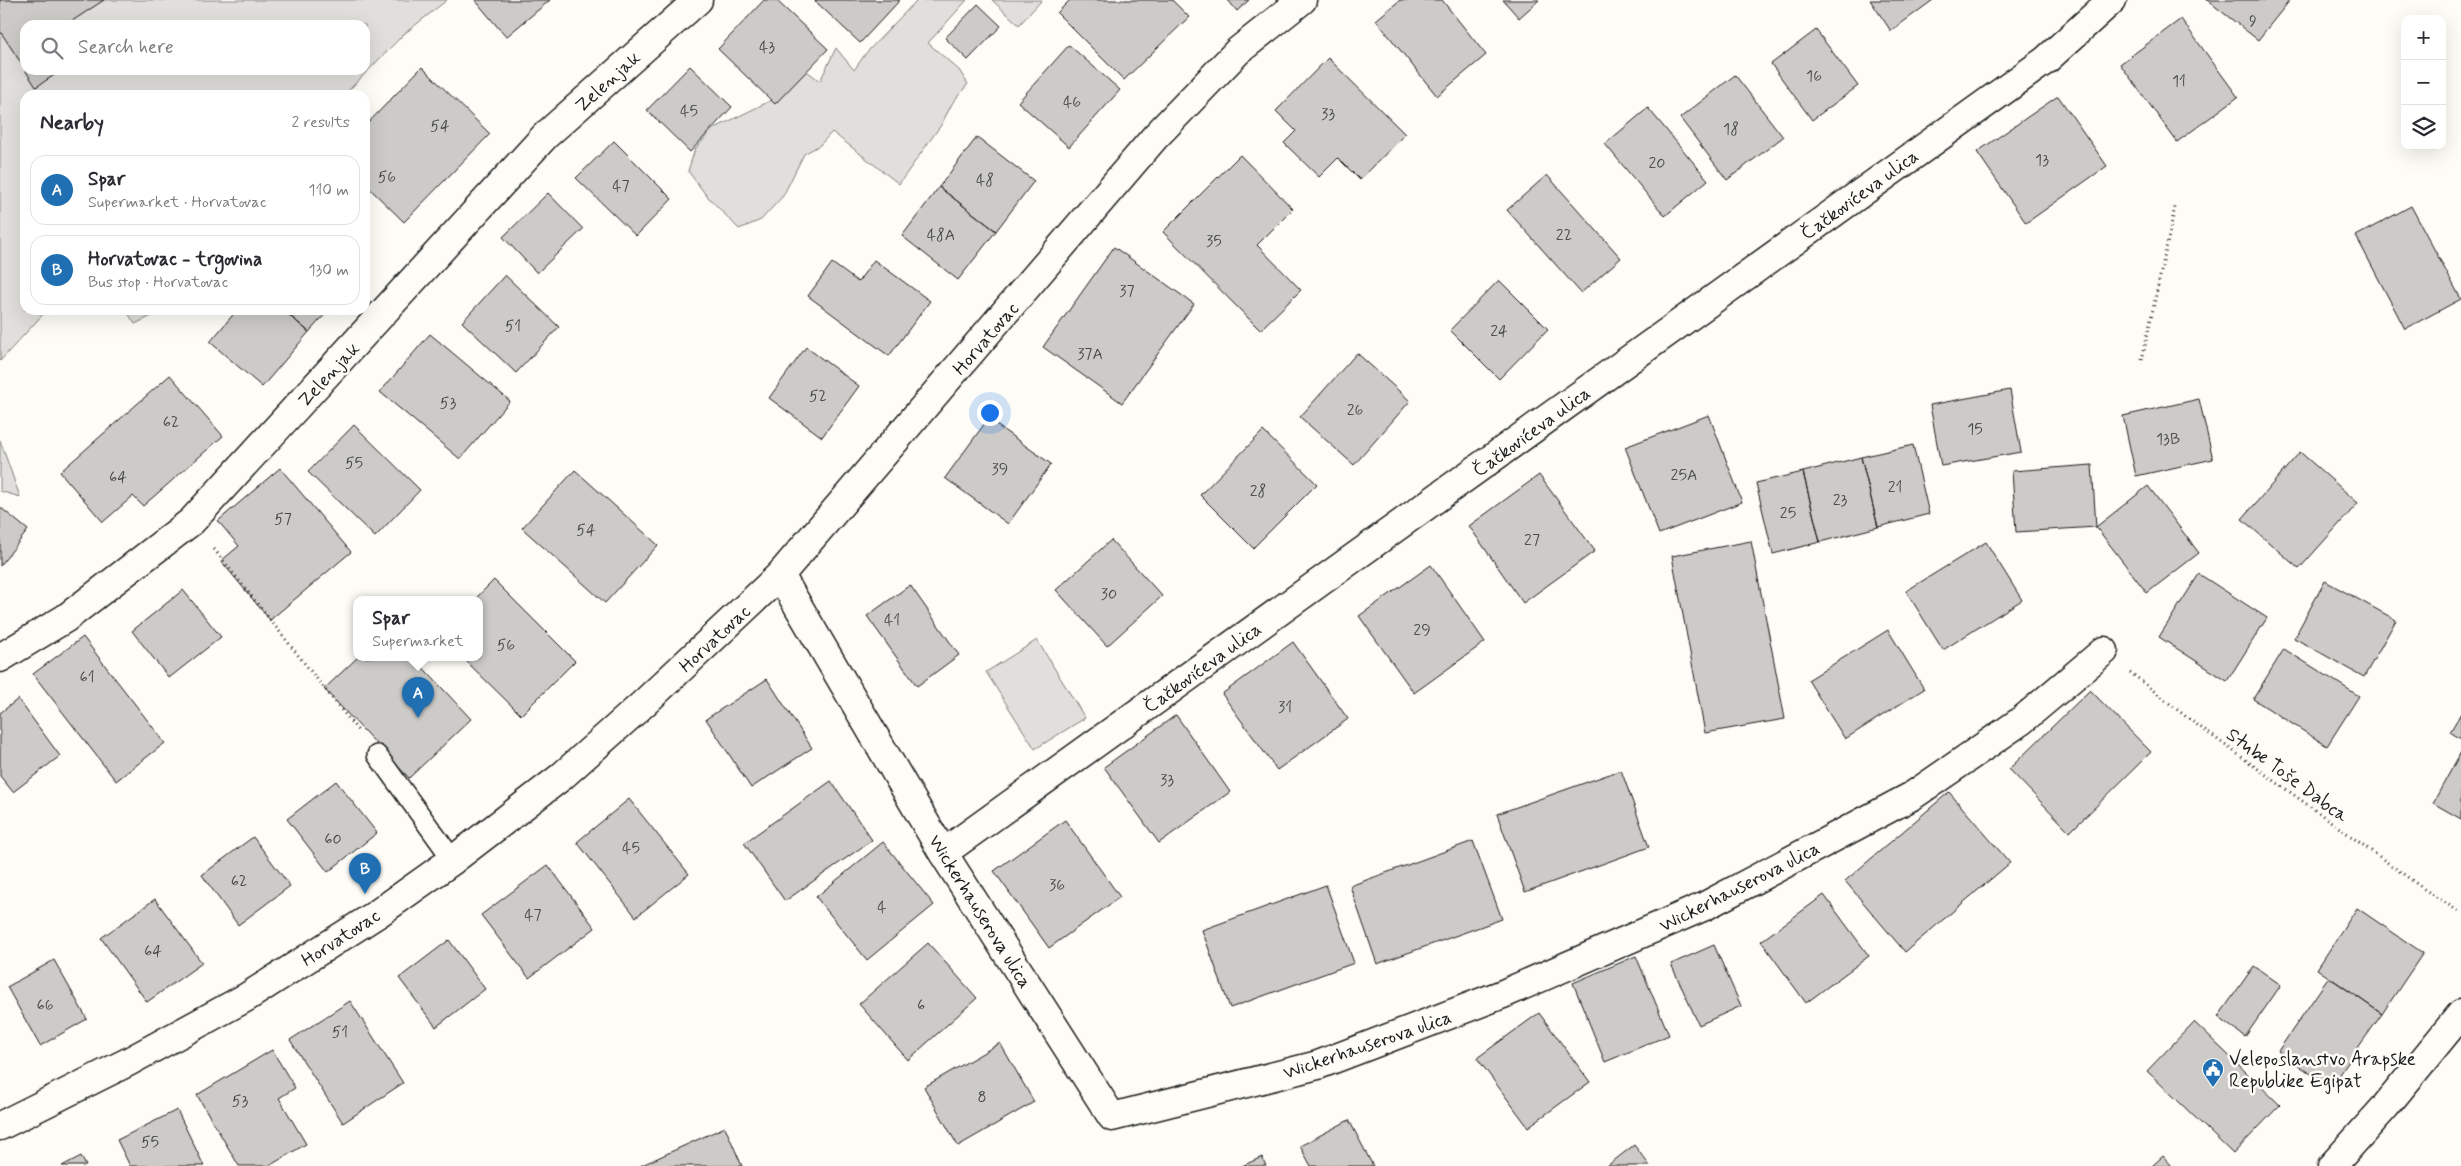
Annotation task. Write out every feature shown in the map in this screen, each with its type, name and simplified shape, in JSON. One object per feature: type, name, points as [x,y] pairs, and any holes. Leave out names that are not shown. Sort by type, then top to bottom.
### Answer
[{"type":"street","name":"Zelenjak","points":[[0,658],[66,618],[192,521],[545,136],[698,0]]},
{"type":"street","name":"Horvatovac","points":[[0,1126],[128,1062],[246,997],[377,914],[453,860],[561,777],[643,704],[780,575],[1033,282],[1155,137],[1238,52],[1302,0]]},
{"type":"street","name":"Čačkovićeva ulica","points":[[943,853],[2046,60],[2112,0]]},
{"type":"street","name":"Wickerhauserova ulica","points":[[780,575],[943,853],[1112,1117],[1318,1065],[1502,994],[1705,906],[1912,796],[2021,721],[2104,651]]},
{"type":"street","points":[[2332,1166],[2391,1100],[2461,1014]]},
{"type":"lane","points":[[377,756],[453,860]]},
{"type":"path","points":[[2142,360],[2175,207]]},
{"type":"path","points":[[192,521],[377,756]]},
{"type":"path","name":"Stube Toše Dabca","points":[[2104,651],[2189,719],[2424,890],[2461,913]]},
{"type":"shaded area","points":[[0,0],[447,0],[404,34],[370,69],[370,20],[20,20],[20,75],[364,75],[349,90],[20,90],[20,315],[42,315],[0,361]]},
{"type":"shaded area","points":[[917,0],[967,0],[928,43],[959,70],[968,84],[953,102],[941,125],[899,184],[832,132],[820,145],[804,154],[783,196],[761,220],[739,229],[706,195],[688,171],[695,149],[713,129],[780,96],[804,69],[820,81],[836,48],[854,70],[866,53]]},
{"type":"shaded area","points":[[992,0],[1042,0],[1019,25]]},
{"type":"shaded area","points":[[129,315],[154,315],[135,324]]},
{"type":"shaded area","points":[[0,440],[20,497],[0,491]]},
{"type":"shaded area","points":[[1037,640],[1085,718],[1035,749],[986,672]]},
{"type":"building","points":[[0,0],[104,0],[74,20],[20,20],[20,61],[0,31]]},
{"type":"building","points":[[475,0],[550,0],[506,37]]},
{"type":"building","points":[[764,0],[776,0],[828,49],[775,104],[718,49]]},
{"type":"building","points":[[814,0],[900,0],[860,43]]},
{"type":"building","points":[[1070,0],[1172,0],[1189,17],[1124,80],[1057,13]]},
{"type":"building","points":[[1228,0],[1249,0],[1237,11]]},
{"type":"building","points":[[1400,0],[1442,0],[1486,55],[1437,96],[1376,20]]},
{"type":"building","points":[[1503,0],[1539,0],[1519,18]]},
{"type":"building","points":[[1870,0],[1933,0],[1891,31]]},
{"type":"building","points":[[2207,0],[2290,0],[2258,40]]},
{"type":"building","points":[[978,4],[1001,26],[968,60],[945,38]]},
{"type":"building","points":[[2181,19],[2238,97],[2177,142],[2120,64]]},
{"type":"building","points":[[1816,30],[1858,86],[1812,120],[1771,64]]},
{"type":"building","points":[[1069,45],[1120,90],[1069,147],[1018,102]]},
{"type":"building","points":[[1328,58],[1405,134],[1360,180],[1338,158],[1319,177],[1284,143],[1296,131],[1276,111]]},
{"type":"building","points":[[690,66],[732,107],[690,152],[647,110]]},
{"type":"building","points":[[422,67],[490,134],[404,222],[370,189],[370,121]]},
{"type":"building","points":[[28,75],[54,75],[36,87]]},
{"type":"building","points":[[1735,75],[1783,137],[1727,180],[1680,118]]},
{"type":"building","points":[[2058,96],[2107,166],[2026,223],[1977,152]]},
{"type":"building","points":[[1648,108],[1708,180],[1665,216],[1605,144]]},
{"type":"building","points":[[977,137],[1034,181],[996,231],[939,187]]},
{"type":"building","points":[[614,141],[672,199],[636,236],[576,178]]},
{"type":"building","points":[[1240,155],[1293,209],[1257,245],[1301,290],[1260,330],[1163,232]]},
{"type":"building","points":[[1547,175],[1621,258],[1581,293],[1507,210]]},
{"type":"building","points":[[939,187],[996,231],[958,280],[902,236]]},
{"type":"building","points":[[548,193],[583,229],[537,273],[503,237]]},
{"type":"building","points":[[2411,206],[2461,299],[2405,329],[2356,236]]},
{"type":"building","points":[[1114,247],[1194,304],[1122,403],[1043,347]]},
{"type":"building","points":[[874,260],[930,301],[889,356],[808,296],[832,263],[858,282]]},
{"type":"building","points":[[505,275],[559,327],[516,373],[462,322]]},
{"type":"building","points":[[1499,280],[1548,329],[1499,379],[1450,330]]},
{"type":"building","points":[[233,315],[289,315],[309,332],[262,387],[210,342]]},
{"type":"building","points":[[289,315],[324,315],[309,332]]},
{"type":"building","points":[[430,334],[510,401],[460,459],[380,392]]},
{"type":"building","points":[[806,347],[859,386],[822,437],[769,398]]},
{"type":"building","points":[[1357,353],[1410,401],[1354,465],[1300,417]]},
{"type":"building","points":[[170,375],[223,436],[143,506],[133,496],[103,522],[60,472]]},
{"type":"building","points":[[2010,390],[2021,452],[1941,466],[1930,405]]},
{"type":"building","points":[[2199,399],[2213,459],[2136,476],[2123,416]]},
{"type":"building","points":[[1709,415],[1742,502],[1659,534],[1625,447]]},
{"type":"building","points":[[988,419],[1051,464],[1008,524],[945,478]]},
{"type":"building","points":[[354,425],[420,490],[375,537],[308,472]]},
{"type":"building","points":[[1263,431],[1317,484],[1253,548],[1200,495]]},
{"type":"building","points":[[1913,445],[1929,514],[1878,527],[1861,457]]},
{"type":"building","points":[[2300,452],[2358,503],[2299,569],[2242,519]]},
{"type":"building","points":[[1861,457],[1878,527],[1820,542],[1803,472]]},
{"type":"building","points":[[2092,465],[2096,527],[2016,532],[2012,471]]},
{"type":"building","points":[[280,468],[351,552],[270,620],[221,561],[239,546],[218,521]]},
{"type":"building","points":[[575,470],[658,545],[605,603],[522,528]]},
{"type":"building","points":[[1803,472],[1820,542],[1773,554],[1756,483]]},
{"type":"building","points":[[1539,475],[1595,551],[1523,603],[1469,526]]},
{"type":"building","points":[[2148,486],[2199,553],[2147,593],[2096,527]]},
{"type":"building","points":[[0,507],[28,530],[0,566]]},
{"type":"building","points":[[1111,540],[1162,596],[1107,646],[1056,590]]},
{"type":"building","points":[[1751,541],[1785,719],[1705,733],[1672,556]]},
{"type":"building","points":[[1986,542],[2022,600],[1943,650],[1906,591]]},
{"type":"building","points":[[1431,565],[1485,642],[1414,693],[1359,616]]},
{"type":"building","points":[[2199,574],[2267,618],[2227,681],[2159,637]]},
{"type":"building","points":[[494,580],[575,661],[521,715],[466,661],[483,661],[483,596],[478,596]]},
{"type":"building","points":[[2325,581],[2396,620],[2364,677],[2294,638]]},
{"type":"building","points":[[910,585],[959,655],[917,686],[867,616]]},
{"type":"building","points":[[183,590],[221,637],[169,678],[132,631]]},
{"type":"building","points":[[1888,630],[1924,689],[1845,739],[1808,680]]},
{"type":"building","points":[[83,637],[165,743],[116,781],[33,674]]},
{"type":"building","points":[[1293,642],[1348,719],[1277,770],[1222,694]]},
{"type":"building","points":[[2284,649],[2359,696],[2327,746],[2253,699]]},
{"type":"building","points":[[354,661],[417,661],[471,719],[409,778],[324,689]]},
{"type":"building","points":[[767,679],[812,748],[751,788],[706,719]]},
{"type":"building","points":[[2090,690],[2151,752],[2070,832],[2009,769]]},
{"type":"building","points":[[18,699],[60,756],[13,792],[0,776],[0,713]]},
{"type":"building","points":[[2461,713],[2461,739],[2450,732]]},
{"type":"building","points":[[1176,715],[1230,792],[1159,843],[1104,767]]},
{"type":"building","points":[[2461,752],[2461,819],[2433,803]]},
{"type":"building","points":[[1621,770],[1649,847],[1525,892],[1497,814]]},
{"type":"building","points":[[336,781],[377,833],[328,872],[287,819]]},
{"type":"building","points":[[831,781],[872,840],[785,901],[744,843]]},
{"type":"building","points":[[1949,792],[2010,863],[1905,952],[1845,881]]},
{"type":"building","points":[[629,799],[689,874],[636,917],[577,842]]},
{"type":"building","points":[[1065,820],[1120,897],[1049,948],[994,871]]},
{"type":"building","points":[[253,837],[290,886],[238,925],[202,875]]},
{"type":"building","points":[[1473,841],[1502,919],[1377,964],[1350,886]]},
{"type":"building","points":[[883,842],[934,905],[867,960],[816,897]]},
{"type":"building","points":[[548,865],[595,928],[529,978],[481,915]]},
{"type":"building","points":[[1326,885],[1354,963],[1230,1008],[1202,930]]},
{"type":"building","points":[[1824,895],[1869,956],[1806,1003],[1761,941]]},
{"type":"building","points":[[155,899],[202,963],[147,1002],[101,938]]},
{"type":"building","points":[[2357,908],[2423,953],[2382,1014],[2317,969]]},
{"type":"building","points":[[449,940],[485,989],[436,1027],[399,978]]},
{"type":"building","points":[[928,943],[977,998],[908,1060],[859,1004]]},
{"type":"building","points":[[1714,945],[1741,1006],[1699,1025],[1671,964]]},
{"type":"building","points":[[1636,956],[1669,1035],[1605,1062],[1573,983]]},
{"type":"building","points":[[54,960],[87,1019],[40,1046],[7,987]]},
{"type":"building","points":[[2254,966],[2281,985],[2245,1037],[2218,1017]]},
{"type":"building","points":[[2329,977],[2382,1014],[2330,1087],[2278,1051]]},
{"type":"building","points":[[350,1001],[403,1083],[343,1123],[290,1040]]},
{"type":"building","points":[[1539,1013],[1590,1082],[1528,1127],[1477,1058]]},
{"type":"building","name":"Veleposlanstvo Arapske Republike Egipat","points":[[2194,1022],[2280,1105],[2233,1154],[2147,1071]]},
{"type":"building","points":[[1000,1043],[1034,1102],[958,1146],[924,1087]]},
{"type":"building","points":[[272,1050],[295,1088],[279,1098],[306,1144],[269,1166],[239,1166],[197,1095]]},
{"type":"building","points":[[177,1110],[204,1166],[130,1166],[117,1140]]},
{"type":"building","points":[[1349,1120],[1373,1166],[1311,1166],[1300,1146]]},
{"type":"building","points":[[725,1127],[742,1166],[640,1166]]},
{"type":"building","points":[[1634,1145],[1650,1166],[1607,1166]]},
{"type":"building","points":[[81,1156],[86,1166],[62,1166]]},
{"type":"building","points":[[2163,1156],[2172,1166],[2152,1166]]},
{"type":"building","points":[[1262,1157],[1266,1166],[1242,1166]]},
{"type":"place","name":"Spar","points":[[418,718]]},
{"type":"place","name":"Horvatovac - trgovina","points":[[365,894]]},
{"type":"place","name":"Veleposlanstvo Arapske Republike Egipat","points":[[2213,1088]]}]
